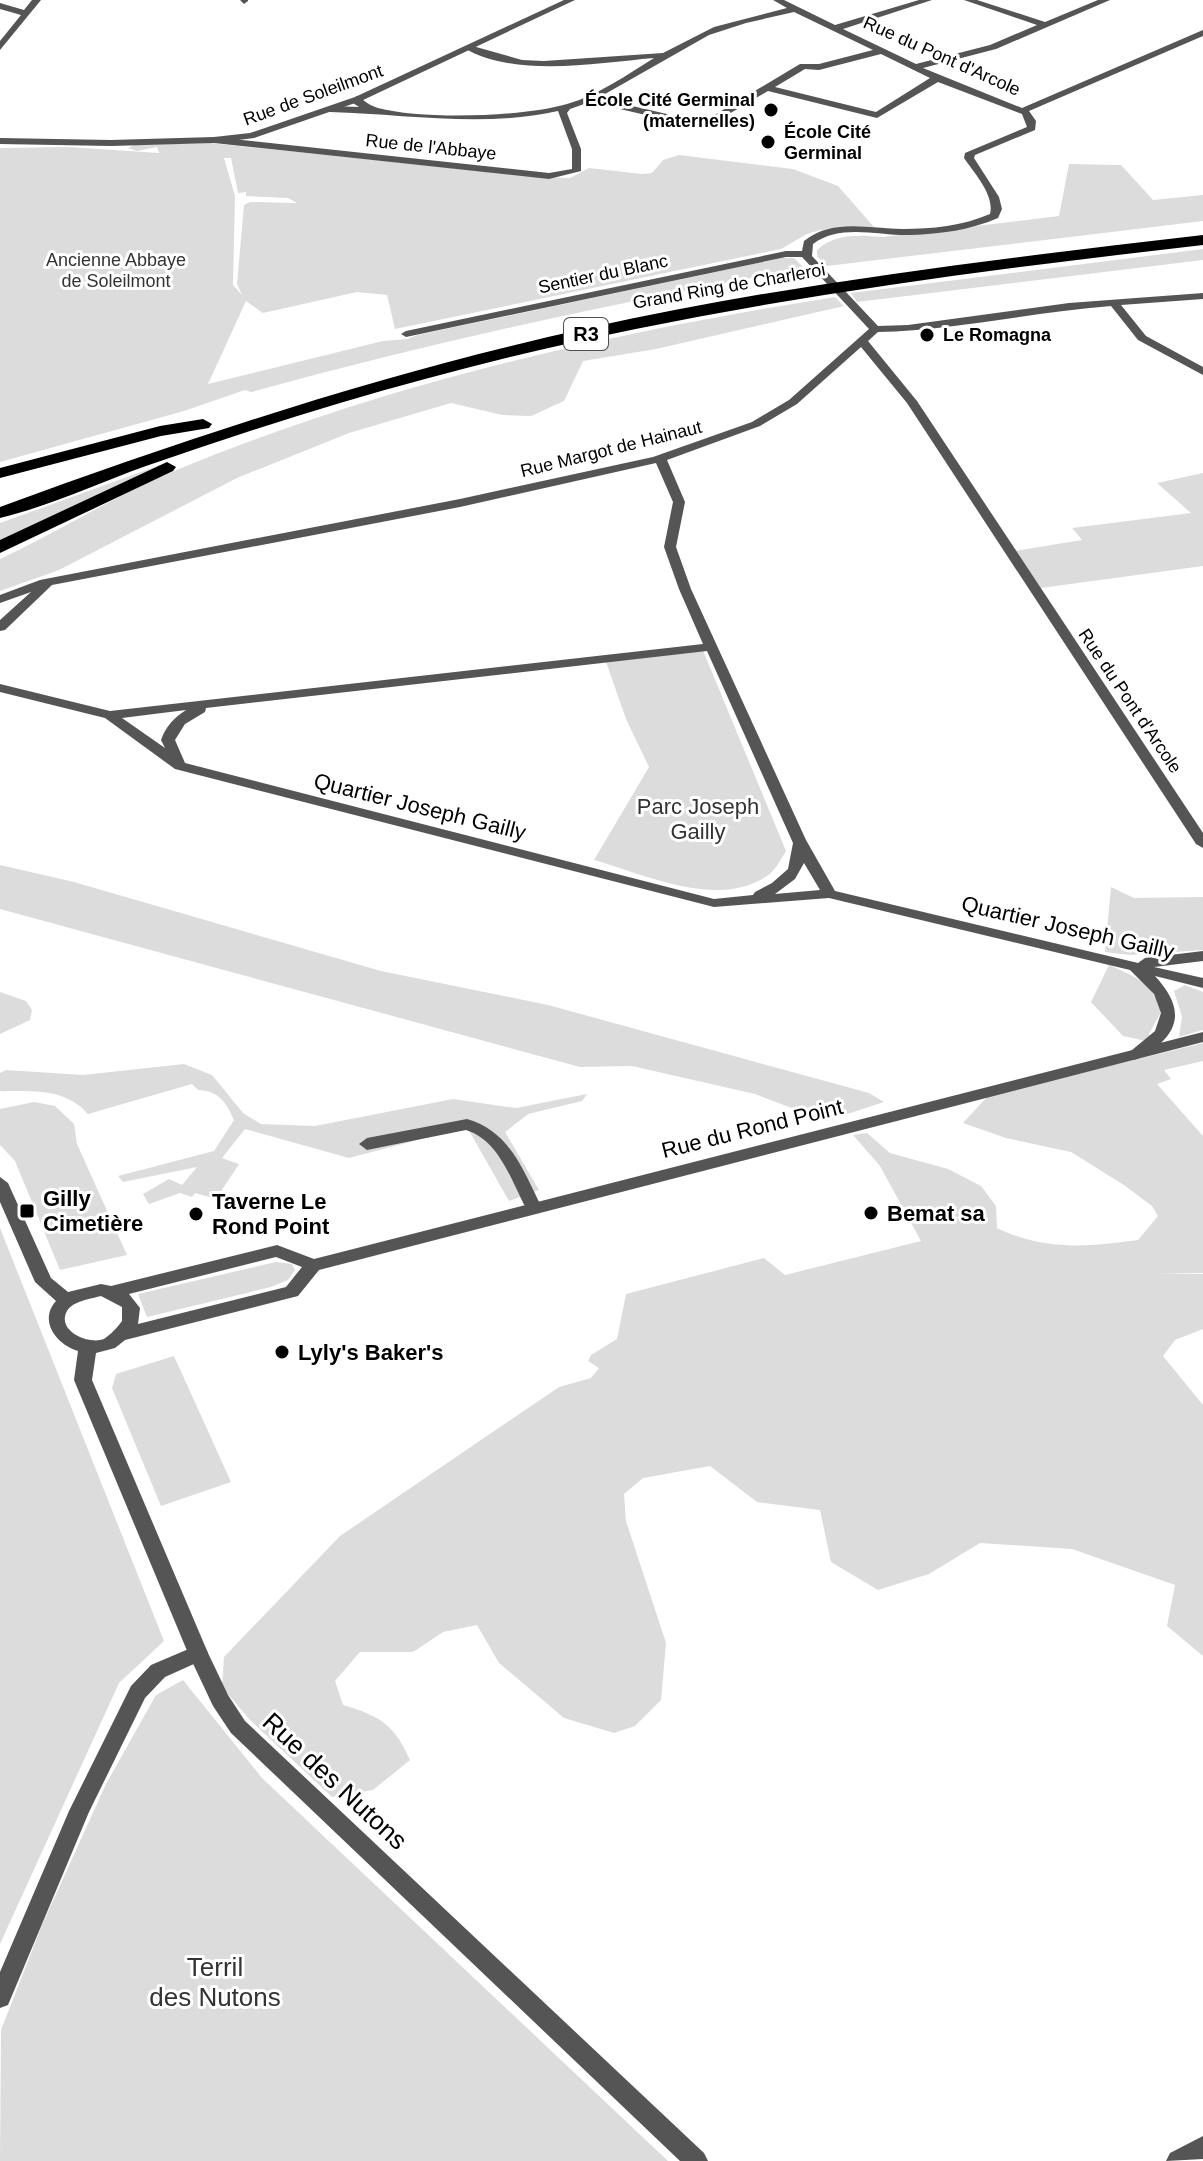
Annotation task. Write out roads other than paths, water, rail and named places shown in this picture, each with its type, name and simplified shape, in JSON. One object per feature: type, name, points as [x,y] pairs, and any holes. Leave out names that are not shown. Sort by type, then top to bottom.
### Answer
[{"type":"highway","name":"Grand Ring de Charleroi","points":[[0,495],[203,424],[321,387],[482,344],[657,304],[1203,227]]},
{"type":"highway","name":"Grand Ring de Charleroi","points":[[853,278],[1203,240]]},
{"type":"highway","name":"Grand Ring de Charleroi","points":[[0,513],[229,432],[363,391],[591,333],[806,285]]},
{"type":"highway","points":[[0,547],[165,468],[363,391]]},
{"type":"highway","points":[[0,473],[160,431],[203,424]]},
{"type":"street","points":[[0,47],[37,0]]},
{"type":"street","name":"Rue de Soleilmont","points":[[0,141],[111,143],[251,136],[358,99],[571,0]]},
{"type":"street","name":"Rue du Pont d'Arcole","points":[[777,0],[937,78],[1022,111],[1031,121],[1032,128],[1015,138],[970,153],[969,158],[994,197],[997,209],[994,216],[970,224],[902,233],[845,230],[818,236],[808,249]]},
{"type":"street","points":[[835,28],[928,0]]},
{"type":"street","points":[[968,0],[1045,25]]},
{"type":"street","points":[[916,67],[972,53],[1106,0]]},
{"type":"street","points":[[0,6],[27,14]]},
{"type":"street","points":[[330,109],[451,118],[566,108],[590,99],[716,30],[794,9]]},
{"type":"street","points":[[1022,111],[1203,33]]},
{"type":"street","points":[[469,48],[522,63],[544,64],[668,55]]},
{"type":"street","points":[[590,99],[697,124],[709,122],[803,66],[819,67],[882,51]]},
{"type":"street","points":[[768,88],[877,115],[937,78]]},
{"type":"street","points":[[358,99],[358,103],[369,110]]},
{"type":"street","name":"Rue de l'Abbaye","points":[[214,140],[549,176],[576,171],[579,165],[577,147],[562,113],[566,108]]},
{"type":"street","points":[[279,127],[273,132],[271,140],[291,149]]},
{"type":"street","points":[[808,249],[875,329],[908,328],[1113,302],[1203,296]]},
{"type":"street","name":"Sentier du Blanc","points":[[406,334],[808,249]]},
{"type":"street","points":[[1113,302],[1142,338],[1203,372]]},
{"type":"street","name":"Rue Margot de Hainaut","points":[[0,599],[48,583],[473,501],[660,458],[756,424],[793,402],[875,329]]},
{"type":"street","name":"Rue du Pont d'Arcole","points":[[862,341],[911,401],[1203,844]]},
{"type":"street","points":[[660,458],[680,509],[670,547],[710,647],[799,841],[829,894]]},
{"type":"street","points":[[0,627],[48,583]]},
{"type":"street","name":"Quartier Joseph Gailly","points":[[0,688],[110,715],[710,647]]},
{"type":"street","points":[[180,766],[168,740],[171,731],[183,717],[209,705]]},
{"type":"street","name":"Quartier Joseph Gailly","points":[[110,715],[180,766],[714,903],[829,894],[1203,983]]},
{"type":"street","name":"Quartier Joseph Gailly","points":[[734,901],[762,895],[794,873],[799,863],[799,841]]},
{"type":"street","points":[[1132,965],[1203,956]]},
{"type":"street","points":[[1132,965],[1161,990],[1169,1003],[1171,1016],[1166,1031],[1155,1043],[1134,1055]]},
{"type":"street","name":"Rue du Rond Point","points":[[313,1265],[1203,1037]]},
{"type":"street","points":[[367,1144],[467,1124],[477,1125],[493,1136],[534,1208]]},
{"type":"street","points":[[0,1183],[44,1282],[67,1301]]},
{"type":"street","points":[[113,1292],[124,1297],[133,1314],[129,1326],[121,1335],[112,1341],[88,1346],[63,1338],[57,1330],[55,1316],[67,1301],[86,1291],[113,1292],[277,1251],[313,1265],[292,1292],[121,1335]]},
{"type":"street","name":"Rue des Nutons","points":[[88,1346],[83,1380],[198,1653],[220,1700],[238,1727],[696,2161]]},
{"type":"street","points":[[0,1998],[79,1811],[138,1692],[158,1671],[198,1653]]},
{"type":"street","points":[[1178,2161],[1203,2147]]},
{"type":"place","name":"École Cité Germinal (maternelles)","points":[[771,110]]},
{"type":"place","name":"École Cité Germinal","points":[[768,142]]},
{"type":"place","name":"Le Romagna","points":[[927,335]]},
{"type":"place","name":"Gilly Cimetière","points":[[27,1211]]},
{"type":"place","name":"Bemat sa","points":[[871,1213]]},
{"type":"place","name":"Taverne Le Rond Point","points":[[196,1214]]},
{"type":"place","name":"Lyly's Baker's","points":[[282,1352]]},
{"type":"park label","name":"Ancienne Abbaye de Soleilmont","points":[[116,270]]},
{"type":"park label","name":"Parc Joseph Gailly","points":[[698,818]]},
{"type":"park label","name":"Terril des Nutons","points":[[215,1982]]}]
